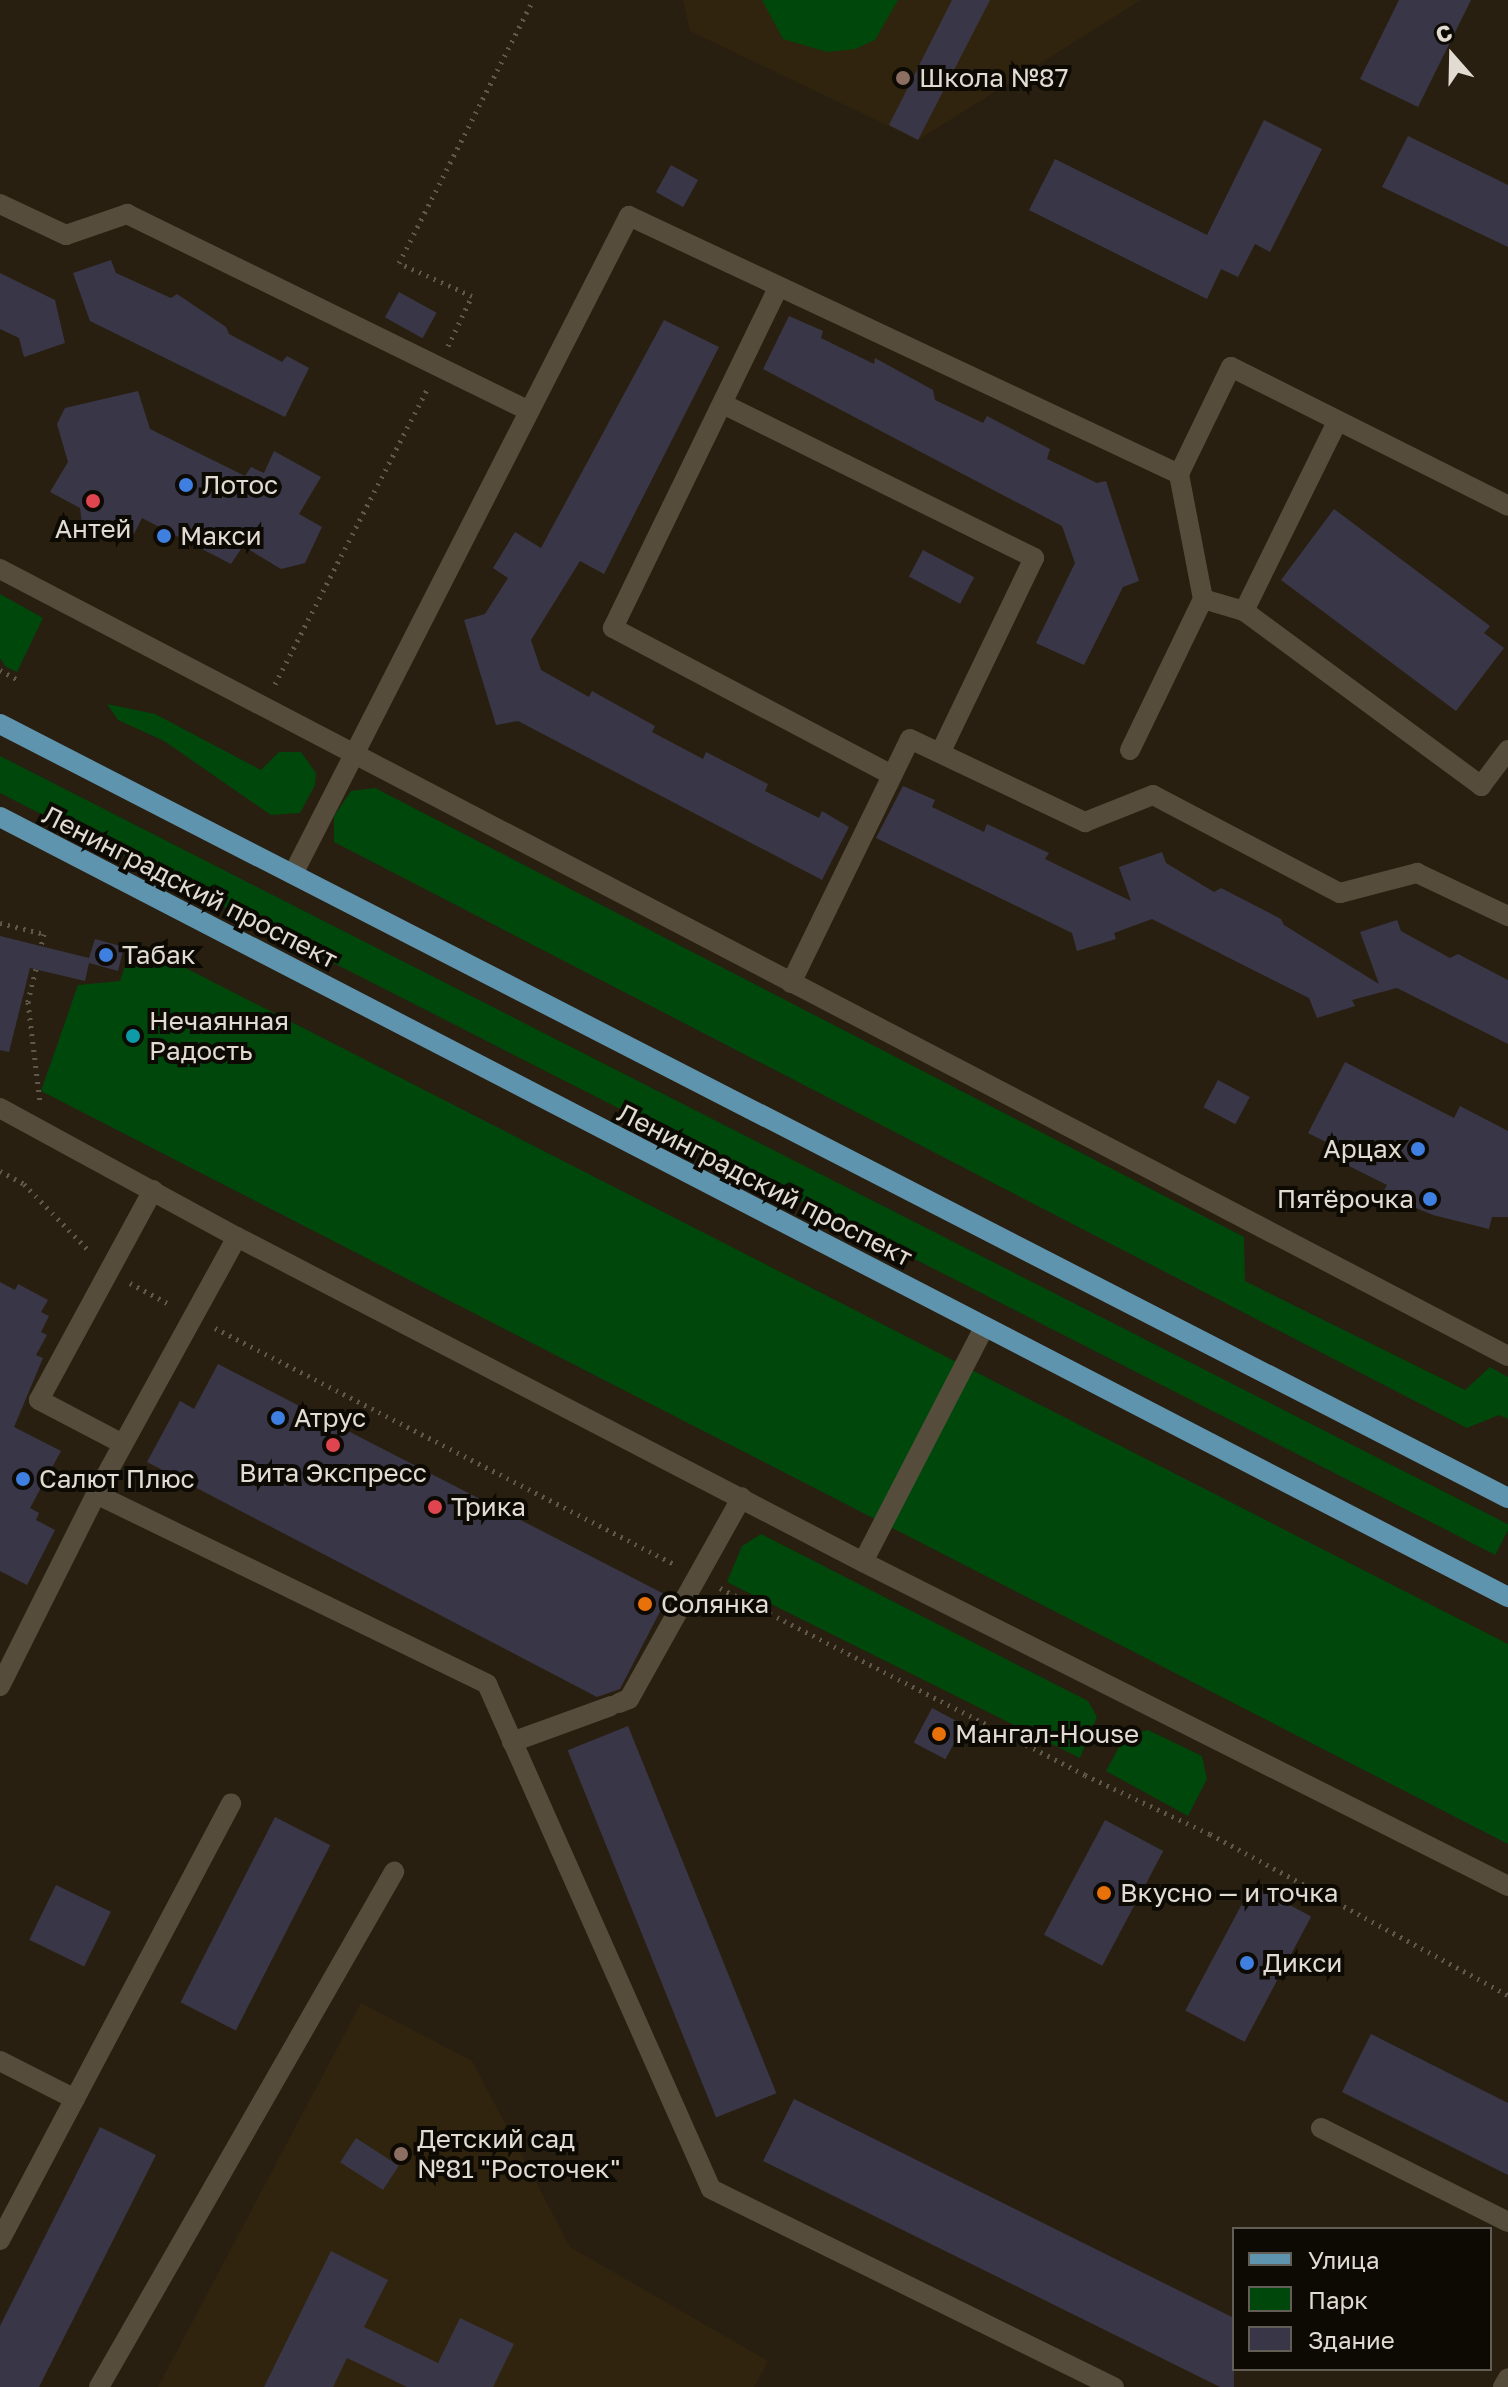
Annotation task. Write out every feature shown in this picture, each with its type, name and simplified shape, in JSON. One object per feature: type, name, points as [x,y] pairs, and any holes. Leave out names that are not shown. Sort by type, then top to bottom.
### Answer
[{"type":"main road","points":[[0,724],[1508,1498]]},
{"type":"main road","name":"Ленинградский проспект","points":[[0,817],[1508,1597]]},
{"type":"street","points":[[0,204],[66,235],[127,214],[529,411]]},
{"type":"street","points":[[293,874],[629,216],[1179,474]]},
{"type":"street","points":[[778,288],[613,628],[892,775]]},
{"type":"street","points":[[1130,750],[1203,599],[1179,474],[1231,367],[1508,506]]},
{"type":"street","points":[[723,404],[1034,558],[940,753]]},
{"type":"street","points":[[1244,611],[1337,422]]},
{"type":"street","points":[[0,569],[1507,1354]]},
{"type":"street","points":[[1203,599],[1244,611],[1481,786],[1508,750]]},
{"type":"street","points":[[791,983],[910,739],[1085,822],[1153,795],[1340,893],[1417,873],[1508,916]]},
{"type":"street","points":[[0,1108],[237,1237],[863,1562],[1508,1886]]},
{"type":"street","points":[[123,1444],[39,1400],[153,1190]]},
{"type":"street","points":[[0,1686],[96,1494],[237,1237]]},
{"type":"street","points":[[863,1562],[984,1328]]},
{"type":"street","points":[[96,1494],[487,1684],[711,2189],[1114,2387]]},
{"type":"street","points":[[512,1742],[629,1699],[742,1497]]},
{"type":"street","points":[[0,2240],[231,1803]]},
{"type":"street","points":[[99,2387],[394,1872]]},
{"type":"street","points":[[0,2061],[75,2099]]},
{"type":"street","points":[[1321,2128],[1508,2222]]},
{"type":"street","points":[[1503,2387],[1508,2378]]},
{"type":"path","points":[[0,670],[18,680]]},
{"type":"path","points":[[0,923],[44,934],[41,946]]},
{"type":"path","points":[[36,969],[28,1002],[44,1131]]},
{"type":"path","points":[[0,1171],[24,1184],[109,1271],[193,1317],[1085,1775],[1210,1834],[1508,1995]]},
{"type":"shaded area","name":"Школа №87","points":[[683,0],[1141,0],[918,140],[690,31]]},
{"type":"shaded area","name":"Детский сад №81 \"Росточек\"","points":[[361,2003],[472,2061],[570,2247],[768,2361],[754,2387],[158,2387]]},
{"type":"green space","points":[[762,0],[898,0],[875,40],[855,49],[827,52],[783,39]]},
{"type":"green space","points":[[0,594],[43,618],[17,672],[6,667],[0,658]]},
{"type":"green space","points":[[107,704],[155,714],[261,770],[279,752],[301,752],[316,773],[315,785],[300,813],[271,815],[164,741],[118,720]]},
{"type":"green space","points":[[0,756],[1508,1524],[1495,1555],[0,793]]},
{"type":"green space","points":[[375,788],[1244,1237],[1245,1281],[1465,1390],[1490,1367],[1508,1377],[1508,1419],[1499,1415],[1467,1428],[334,842],[334,816],[351,791]]},
{"type":"green space","points":[[133,941],[1508,1644],[1508,1844],[41,1091],[78,985],[120,981]]},
{"type":"green space","points":[[761,1534],[1088,1701],[1097,1717],[1080,1758],[727,1582],[742,1546]]},
{"type":"green space","points":[[1148,1730],[1202,1756],[1207,1779],[1188,1816],[1106,1771],[1125,1736]]},
{"type":"building","points":[[952,0],[990,0],[918,140],[889,125]]},
{"type":"building","points":[[1399,0],[1471,0],[1418,107],[1360,79]]},
{"type":"building","points":[[1264,120],[1322,149],[1270,252],[1255,244],[1238,277],[1221,269],[1207,299],[1029,210],[1055,159],[1207,235]]},
{"type":"building","points":[[1408,136],[1508,185],[1508,247],[1382,187]]},
{"type":"building","points":[[671,165],[698,180],[683,207],[656,192]]},
{"type":"building","points":[[111,260],[116,273],[171,298],[177,294],[226,327],[229,334],[282,362],[287,356],[309,368],[285,417],[90,321],[73,273]]},
{"type":"building","points":[[0,273],[55,300],[65,343],[24,357],[19,338],[0,329]]},
{"type":"building","points":[[399,292],[437,313],[423,338],[385,317]]},
{"type":"building","points":[[789,316],[823,331],[821,338],[874,364],[875,358],[933,390],[935,400],[983,423],[987,416],[1050,449],[1047,459],[1097,483],[1106,481],[1139,581],[1123,587],[1084,665],[1036,643],[1075,563],[1062,526],[763,369]]},
{"type":"building","points":[[664,320],[719,347],[604,574],[580,561],[531,640],[541,670],[589,697],[592,691],[655,726],[652,732],[703,759],[706,752],[768,784],[765,791],[819,818],[822,811],[849,827],[822,880],[518,721],[496,725],[464,620],[485,614],[508,578],[493,568],[515,532],[541,548]]},
{"type":"building","name":"Лотос","points":[[138,391],[150,429],[245,476],[251,467],[264,473],[274,451],[321,477],[299,514],[322,527],[305,563],[281,569],[243,546],[231,564],[142,518],[134,534],[108,522],[103,535],[82,524],[80,508],[50,492],[68,462],[57,424],[65,408]]},
{"type":"building","points":[[1334,509],[1490,626],[1484,633],[1504,648],[1456,711],[1281,580]]},
{"type":"building","points":[[923,550],[974,577],[960,604],[909,576]]},
{"type":"building","points":[[903,786],[935,800],[932,807],[984,832],[987,824],[1049,853],[1045,859],[1131,901],[1119,867],[1162,852],[1166,863],[1214,892],[1221,888],[1281,919],[1284,925],[1379,984],[1360,932],[1397,920],[1401,931],[1450,958],[1458,954],[1508,980],[1508,1044],[1397,988],[1352,1000],[1355,1006],[1317,1018],[1309,998],[1152,919],[1114,933],[1116,939],[1077,951],[1072,933],[876,838]]},
{"type":"building","points":[[0,936],[89,958],[95,939],[124,947],[118,971],[89,963],[85,981],[30,968],[9,1052],[0,1050]]},
{"type":"building","name":"Арцах","points":[[1345,1062],[1454,1118],[1460,1106],[1508,1131],[1508,1217],[1492,1217],[1489,1229],[1433,1215],[1382,1194],[1387,1185],[1325,1154],[1330,1144],[1308,1133]]},
{"type":"building","points":[[1218,1080],[1250,1097],[1235,1124],[1203,1107]]},
{"type":"building","points":[[0,1282],[15,1290],[18,1284],[48,1300],[41,1312],[49,1316],[41,1332],[47,1335],[36,1355],[43,1358],[14,1427],[61,1451],[30,1508],[39,1513],[36,1520],[55,1530],[27,1585],[0,1571]]},
{"type":"building","points":[[218,1364],[668,1596],[620,1689],[597,1697],[147,1462],[180,1401],[194,1409]]},
{"type":"building","name":"Мангал-House","points":[[932,1708],[964,1725],[945,1759],[914,1742]]},
{"type":"building","points":[[628,1726],[776,2093],[716,2118],[568,1750]]},
{"type":"building","points":[[275,1817],[330,1845],[236,2030],[181,2002]]},
{"type":"building","name":"Вкусно — и точка","points":[[1105,1820],[1163,1851],[1102,1966],[1044,1935]]},
{"type":"building","points":[[56,1885],[111,1912],[84,1967],[29,1940]]},
{"type":"building","name":"Дикси","points":[[1252,1885],[1311,1916],[1244,2042],[1185,2010]]},
{"type":"building","points":[[1371,2034],[1508,2103],[1508,2175],[1342,2092]]},
{"type":"building","points":[[794,2099],[1232,2317],[1234,2387],[1220,2387],[763,2161]]},
{"type":"building","points":[[100,2127],[156,2155],[39,2387],[0,2387],[0,2326]]},
{"type":"building","points":[[356,2138],[399,2166],[383,2190],[340,2162]]},
{"type":"building","points":[[331,2251],[388,2280],[364,2327],[438,2363],[460,2318],[514,2344],[493,2387],[407,2387],[347,2358],[333,2387],[264,2387]]},
{"type":"place","name":"Школа №87","points":[[903,78]]},
{"type":"place","name":"Лотос","points":[[186,485]]},
{"type":"place","name":"Антей","points":[[93,501]]},
{"type":"place","name":"Макси","points":[[164,536]]},
{"type":"place","name":"Табак","points":[[106,955]]},
{"type":"place","name":"Нечаянная Радость","points":[[133,1036]]},
{"type":"place","name":"Арцах","points":[[1418,1149]]},
{"type":"place","name":"Пятёрочка","points":[[1430,1199]]},
{"type":"place","name":"Атрус","points":[[278,1418]]},
{"type":"place","name":"Вита Экспресс","points":[[333,1445]]},
{"type":"place","name":"Салют Плюс","points":[[23,1479]]},
{"type":"place","name":"Трика","points":[[435,1507]]},
{"type":"place","name":"Солянка","points":[[645,1604]]},
{"type":"place","name":"Мангал-House","points":[[939,1734]]},
{"type":"place","name":"Вкусно — и точка","points":[[1104,1893]]},
{"type":"place","name":"Дикси","points":[[1247,1963]]},
{"type":"place","name":"Детский сад №81 \"Росточек\"","points":[[401,2154]]}]
